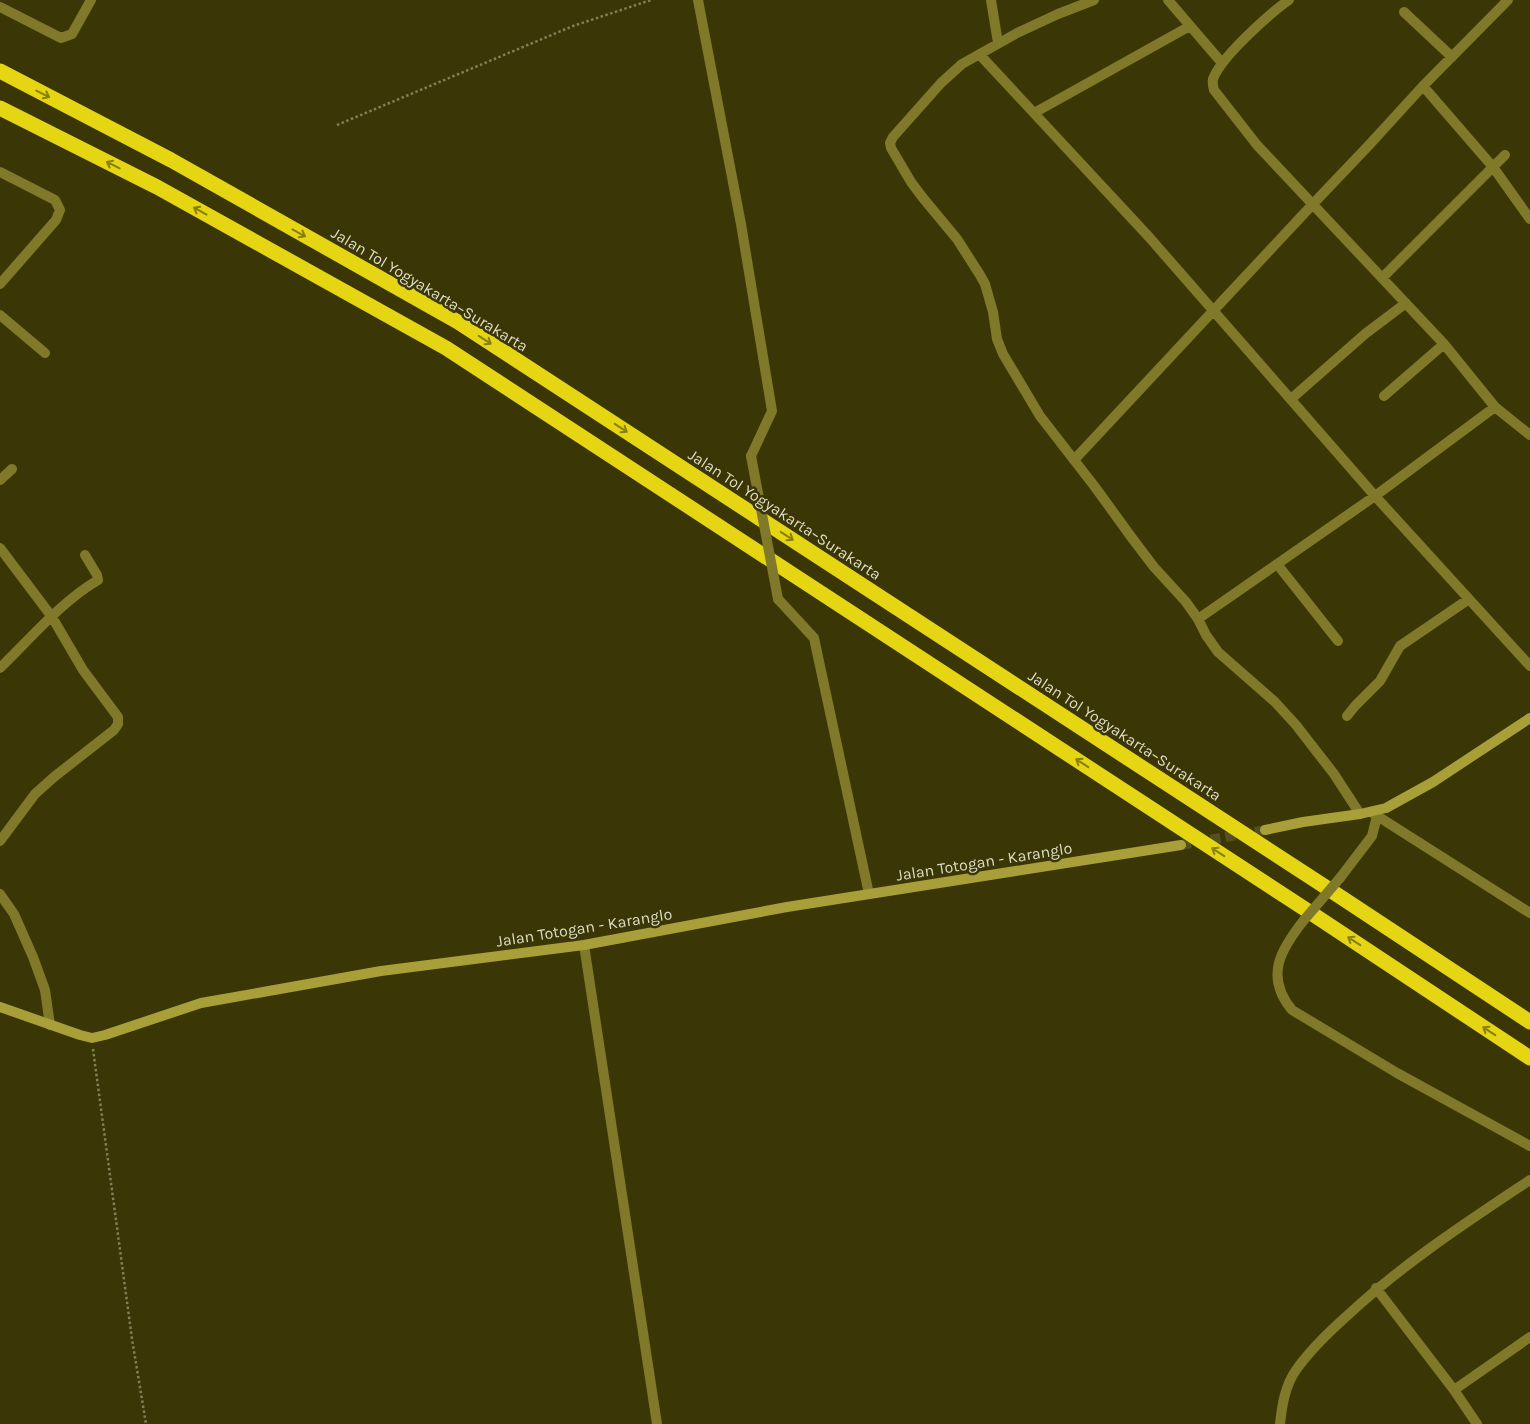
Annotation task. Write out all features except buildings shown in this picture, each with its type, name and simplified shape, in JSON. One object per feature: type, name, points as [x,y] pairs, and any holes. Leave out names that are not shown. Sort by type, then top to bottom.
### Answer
[{"type":"highway","name":"Jalan Tol Yogyakarta–Surakarta","points":[[0,72],[171,160],[458,322],[1530,1022]]},
{"type":"highway","points":[[0,108],[157,187],[446,348],[1530,1058]]},
{"type":"main road","points":[[1265,830],[1302,822],[1360,814],[1374,814],[1433,782],[1530,718]]},
{"type":"main road","name":"Jalan Totogan - Karanglo","points":[[0,1007],[92,1038],[201,1003],[381,971],[584,945],[869,894],[1181,845]]},
{"type":"street","points":[[0,7],[60,38],[72,34],[91,0]]},
{"type":"street","points":[[698,0],[741,224],[772,411],[751,456],[778,598],[814,638],[869,894]]},
{"type":"street","points":[[991,0],[998,43]]},
{"type":"street","points":[[1094,0],[1058,14],[998,43],[962,64],[940,83],[893,137],[890,143],[891,148],[911,182],[957,239],[980,275],[992,312],[997,339],[1003,354],[1040,416],[1154,567],[1186,602],[1218,652],[1275,702],[1303,732],[1342,785],[1360,814]]},
{"type":"street","points":[[1168,0],[1222,63]]},
{"type":"street","points":[[1289,0],[1259,24],[1222,63],[1213,80],[1214,90],[1257,145],[1444,344],[1495,407],[1530,435]]},
{"type":"street","points":[[1074,460],[1423,86],[1508,0]]},
{"type":"street","points":[[1404,12],[1452,57]]},
{"type":"street","points":[[1034,113],[1190,26]]},
{"type":"street","points":[[980,55],[1149,237],[1374,496],[1530,666]]},
{"type":"street","points":[[1423,86],[1493,167],[1530,218]]},
{"type":"street","points":[[1382,278],[1505,155]]},
{"type":"street","points":[[0,172],[55,200],[60,210],[56,220],[0,284]]},
{"type":"street","points":[[1291,399],[1365,334],[1406,303]]},
{"type":"street","points":[[0,315],[45,353]]},
{"type":"street","points":[[1384,396],[1444,344]]},
{"type":"street","points":[[1198,619],[1374,496],[1495,407]]},
{"type":"street","points":[[0,480],[12,469]]},
{"type":"street","points":[[0,548],[52,617],[83,670],[118,717],[118,724],[114,730],[35,794],[0,841]]},
{"type":"street","points":[[0,668],[72,598],[98,580],[85,555]]},
{"type":"street","points":[[1277,564],[1338,642]]},
{"type":"street","points":[[1347,716],[1380,681],[1400,646],[1469,599]]},
{"type":"street","points":[[1530,900],[1526,911],[1374,814],[1372,836],[1289,939],[1279,958],[1278,979],[1281,992],[1292,1010],[1397,1073],[1530,1146]]},
{"type":"street","points":[[0,894],[14,914],[33,957],[45,990],[55,1027]]},
{"type":"street","points":[[584,945],[657,1424]]},
{"type":"street","points":[[1280,1424],[1282,1404],[1288,1385],[1296,1370],[1329,1332],[1376,1288],[1450,1233],[1530,1180]]},
{"type":"street","points":[[1376,1288],[1454,1390],[1477,1424]]},
{"type":"street","points":[[1454,1390],[1530,1336]]},
{"type":"path","points":[[337,125],[573,26],[651,0]]},
{"type":"path","points":[[92,1038],[132,1339],[146,1424]]},
{"type":"tunnel","points":[[1181,845],[1265,830]]}]
